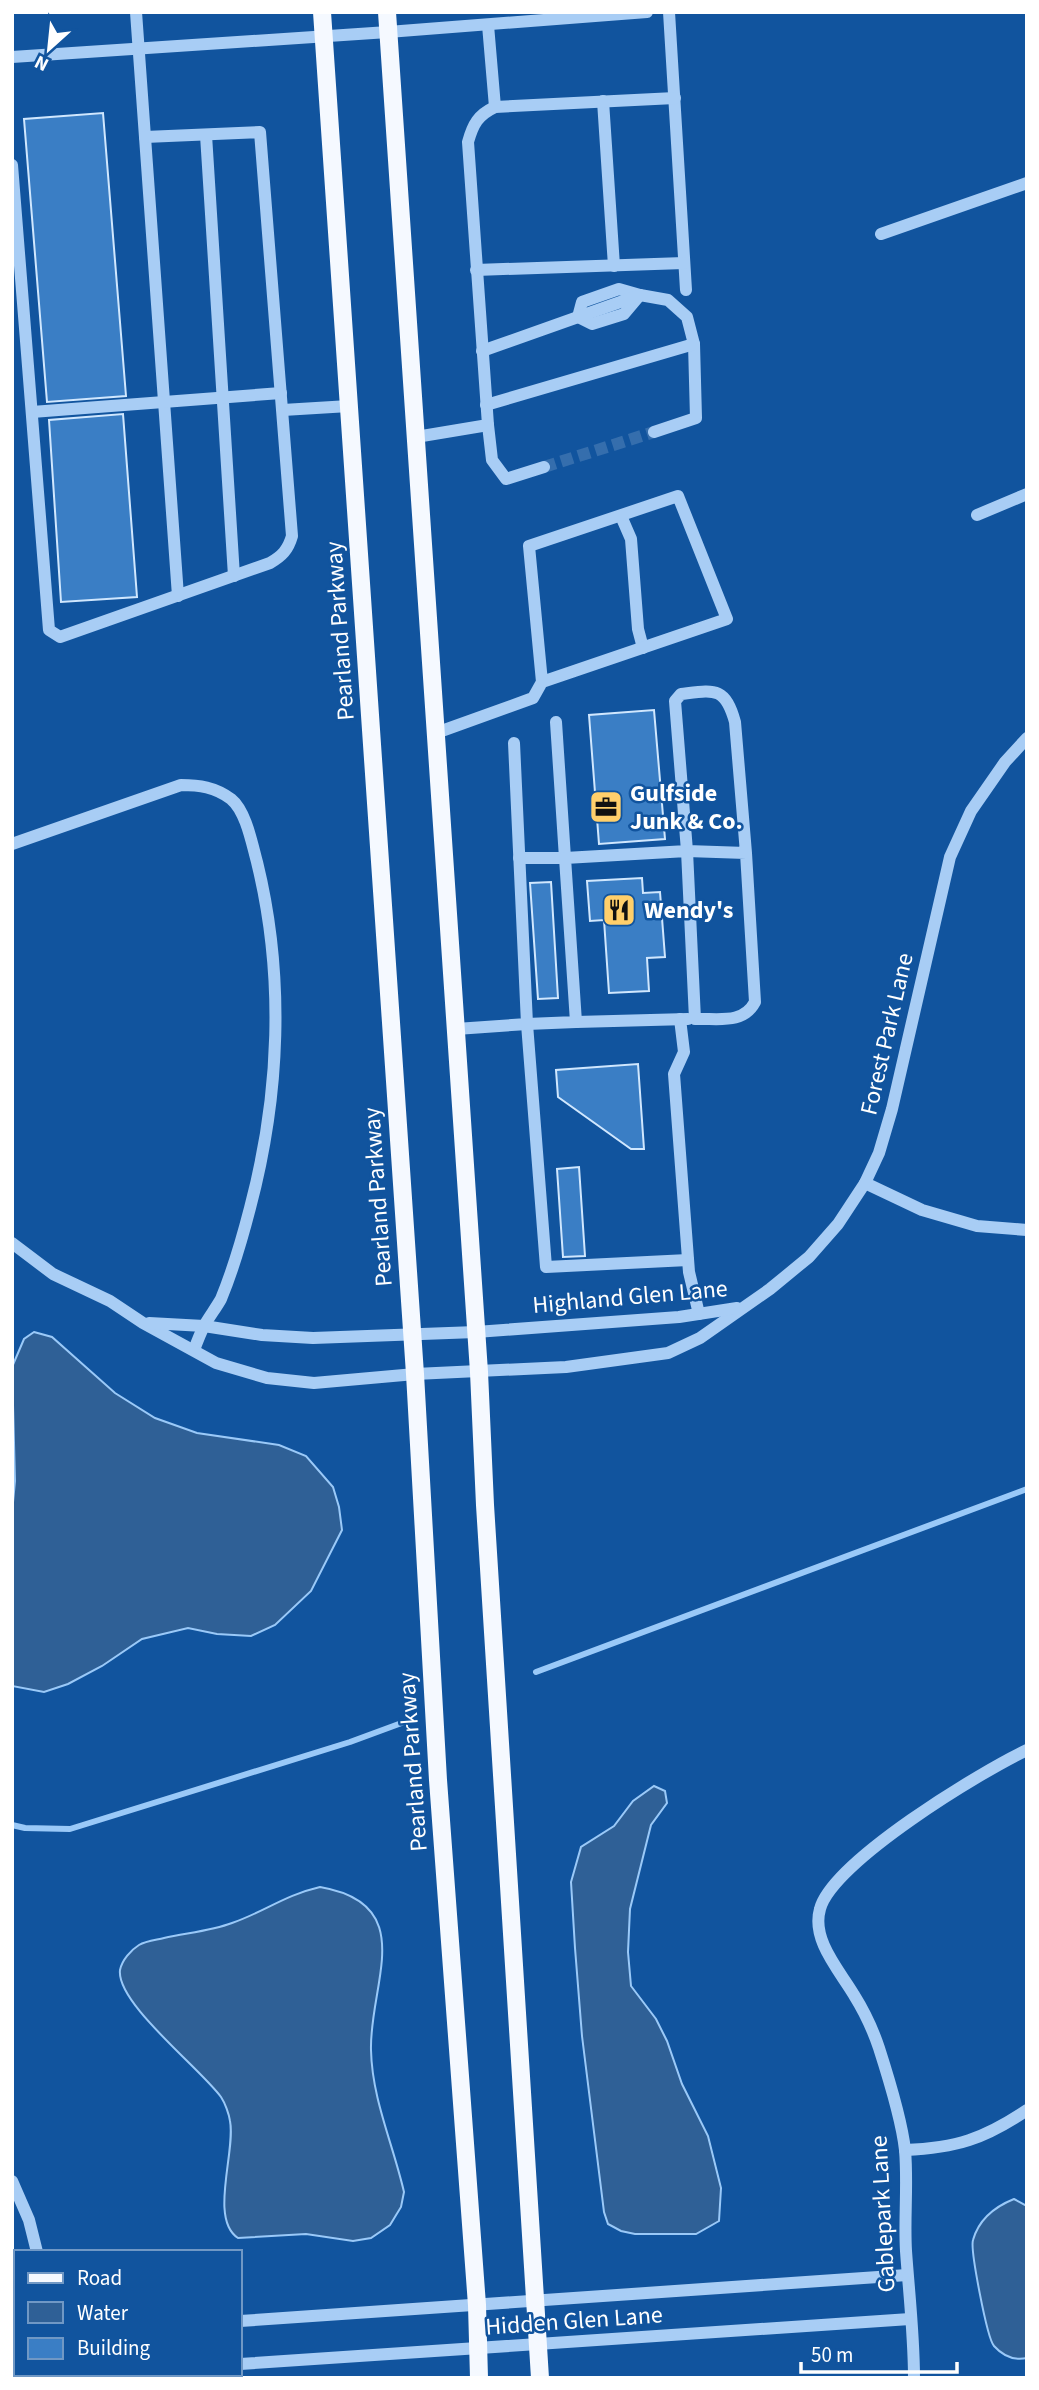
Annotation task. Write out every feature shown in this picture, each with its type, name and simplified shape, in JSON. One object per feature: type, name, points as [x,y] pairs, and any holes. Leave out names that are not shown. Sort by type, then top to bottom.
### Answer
[{"type":"main road","name":"Pearland Parkway","points":[[323,12],[415,1374],[438,1780],[477,2305],[479,2378]]},
{"type":"main road","points":[[387,12],[479,1372],[540,2378]]},
{"type":"street","points":[[136,12],[178,596]]},
{"type":"street","points":[[12,57],[388,33],[488,24],[525,17],[647,12]]},
{"type":"street","points":[[669,12],[686,290]]},
{"type":"street","points":[[488,24],[495,107]]},
{"type":"street","points":[[544,467],[506,479],[492,460],[468,142],[474,123],[484,112],[495,107],[675,97]]},
{"type":"street","points":[[603,101],[614,266]]},
{"type":"street","points":[[12,165],[49,629],[60,637],[270,563],[282,556],[292,536],[260,132],[145,137]]},
{"type":"street","points":[[206,135],[234,576]]},
{"type":"street","points":[[881,234],[1027,183]]},
{"type":"street","points":[[476,270],[684,263]]},
{"type":"street","points":[[482,351],[640,295],[668,300],[687,317],[694,344],[696,418],[654,432]]},
{"type":"street","points":[[486,405],[694,344]]},
{"type":"street","points":[[32,412],[281,393]]},
{"type":"street","points":[[282,410],[349,406]]},
{"type":"street","points":[[416,437],[488,425]]},
{"type":"street","points":[[977,515],[1027,494]]},
{"type":"street","points":[[436,733],[533,698],[542,682],[529,546],[678,496],[727,619],[542,682]]},
{"type":"street","points":[[621,516],[631,539],[642,648]]},
{"type":"street","points":[[456,1029],[576,1022],[740,1018],[751,1010],[755,1002],[735,722],[730,702],[717,692],[703,691],[681,694],[675,701],[687,851],[695,1019]]},
{"type":"street","points":[[555,722],[576,1022]]},
{"type":"street","name":"Forest Park Lane","points":[[741,1308],[770,1289],[809,1257],[838,1224],[865,1183],[879,1153],[892,1109],[950,857],[971,811],[1005,762],[1027,738]]},
{"type":"street","points":[[514,743],[527,1024],[546,1267],[688,1260]]},
{"type":"street","points":[[12,844],[181,785],[204,785],[232,800],[249,830],[264,891],[272,947],[276,1044],[264,1149],[250,1209],[219,1302],[204,1326],[194,1350]]},
{"type":"street","points":[[520,858],[687,851],[746,853]]},
{"type":"street","points":[[680,1019],[684,1052],[674,1074],[688,1260],[699,1314]]},
{"type":"street","points":[[865,1183],[922,1210],[977,1226],[1027,1230]]},
{"type":"street","name":"Highland Glen Lane","points":[[12,1243],[53,1273],[110,1301],[143,1323],[216,1363],[267,1378],[314,1383],[415,1374],[566,1367],[668,1353],[700,1338],[741,1308]]},
{"type":"street","name":"Highland Glen Lane","points":[[143,1323],[204,1326],[262,1335],[300,1337],[412,1335],[699,1314],[741,1308]]},
{"type":"street","name":"Gablepark Lane","points":[[914,2378],[905,2232],[905,2150],[878,2046],[856,1997],[827,1951],[819,1928],[819,1910],[826,1895],[846,1872],[886,1838],[937,1802],[1027,1750]]},
{"type":"street","points":[[905,2150],[938,2149],[967,2141],[1001,2127],[1027,2110]]},
{"type":"street","points":[[12,2181],[29,2220],[36,2250]]},
{"type":"street","name":"Hidden Glen Lane","points":[[242,2321],[907,2275]]},
{"type":"street","name":"Hidden Glen Lane","points":[[242,2364],[910,2319]]},
{"type":"water","points":[[34,1332],[52,1337],[115,1393],[155,1418],[197,1433],[279,1445],[306,1456],[333,1487],[342,1530],[311,1591],[275,1625],[251,1636],[217,1634],[188,1628],[142,1639],[102,1666],[68,1684],[44,1692],[12,1686],[12,1513],[15,1481],[12,1367],[24,1339]]},
{"type":"water","points":[[654,1786],[665,1791],[667,1803],[651,1825],[630,1909],[628,1952],[631,1986],[656,2019],[682,2084],[708,2136],[721,2188],[719,2221],[696,2234],[635,2234],[608,2224],[604,2212],[582,2036],[571,1882],[581,1847],[614,1826],[633,1801]]},
{"type":"water","points":[[320,1887],[351,1896],[370,1910],[380,1929],[382,1950],[372,2025],[372,2068],[379,2104],[404,2192],[401,2207],[390,2225],[371,2238],[353,2241],[306,2234],[238,2238],[230,2229],[225,2216],[225,2184],[231,2134],[225,2105],[221,2097],[131,2000],[122,1984],[120,1970],[127,1956],[142,1944],[224,1926],[296,1894]]},
{"type":"water","points":[[1014,2199],[1027,2206],[1027,2358],[1022,2359],[1005,2355],[991,2340],[973,2247],[973,2240],[983,2220],[994,2210]]},
{"type":"building","points":[[103,113],[126,396],[47,402],[24,119]]},
{"type":"building","points":[[123,414],[137,597],[61,602],[49,420]]},
{"type":"building","points":[[654,710],[665,839],[599,844],[589,715]]},
{"type":"building","points":[[642,878],[643,893],[660,892],[665,957],[647,958],[649,991],[609,993],[604,920],[590,921],[587,881]]},
{"type":"building","points":[[551,882],[558,998],[538,999],[530,883]]},
{"type":"building","points":[[638,1064],[644,1149],[631,1149],[558,1097],[556,1070]]},
{"type":"building","points":[[579,1167],[585,1256],[563,1257],[557,1169]]},
{"type":"waterway","points":[[536,1672],[1027,1489]]},
{"type":"waterway","points":[[12,1825],[70,1829],[350,1742],[407,1721]]},
{"type":"tunnel","points":[[544,467],[654,432]]},
{"type":"place","name":"Gulfside Junk & Co.","points":[[606,807]]},
{"type":"place","name":"Wendy's","points":[[619,910]]}]
